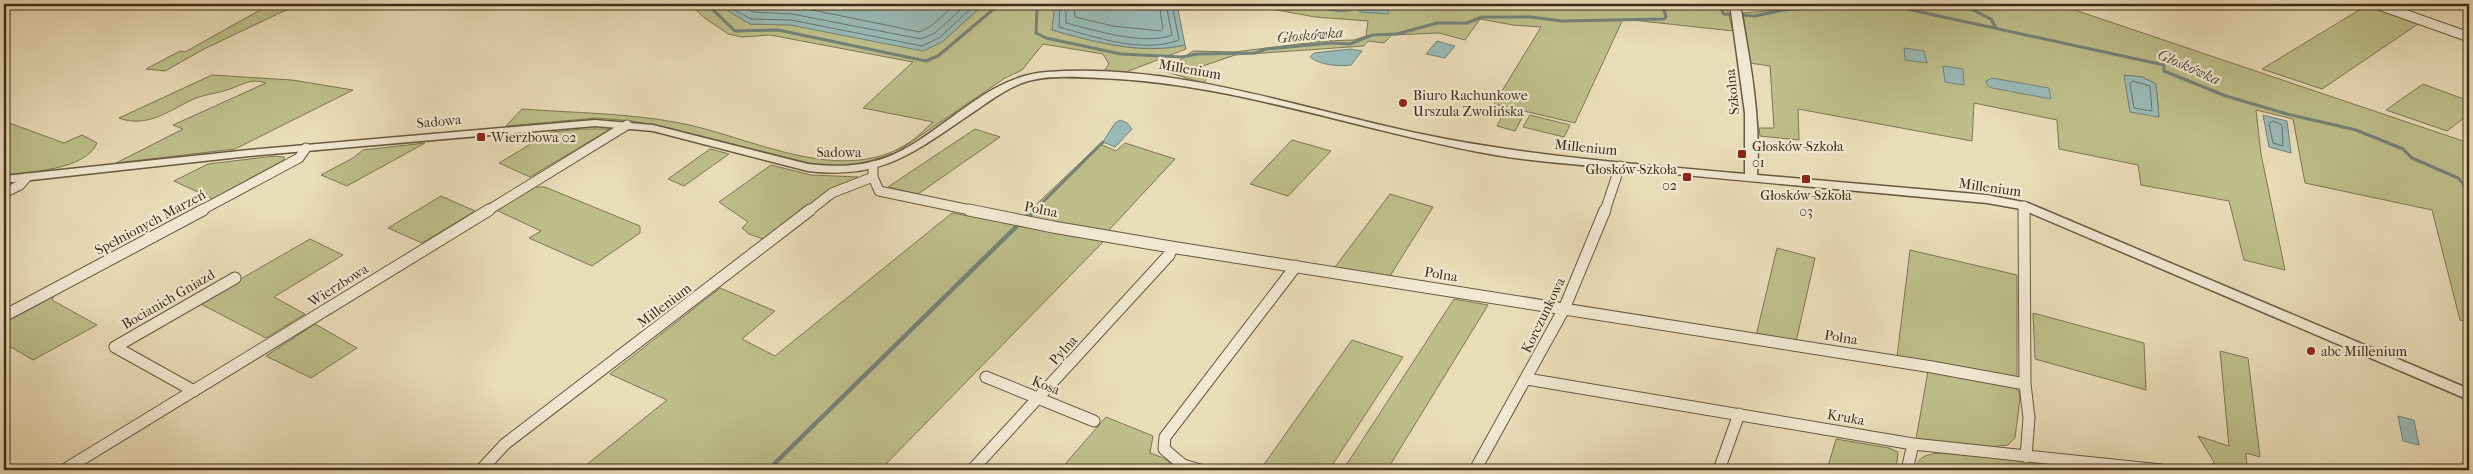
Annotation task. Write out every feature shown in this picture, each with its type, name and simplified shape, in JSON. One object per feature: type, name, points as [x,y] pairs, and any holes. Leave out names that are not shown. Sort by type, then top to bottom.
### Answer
[{"type":"street","name":"Szkolna","points":[[1735,4],[1754,157],[1751,178]]},
{"type":"street","points":[[2376,4],[2469,36]]},
{"type":"street","name":"Millenium","points":[[481,470],[506,444],[832,193],[906,152],[1012,83],[1035,76],[1065,74],[1176,81],[1251,96],[1466,147],[1620,166],[1987,199],[2024,206],[2061,220],[2469,395]]},
{"type":"street","name":"Sadowa","points":[[4,180],[306,148],[578,124],[626,125],[660,130],[808,167],[873,171]]},
{"type":"street","name":"Wierzbowa","points":[[64,470],[626,125]]},
{"type":"street","name":"Spełnionych Marzeń","points":[[4,316],[299,158],[306,148]]},
{"type":"street","name":"Korczunkowa","points":[[1475,470],[1564,309],[1597,233],[1620,166]]},
{"type":"street","name":"Polna","points":[[873,171],[879,191],[1053,227],[1932,366],[2025,384]]},
{"type":"street","points":[[4,193],[20,185],[26,178]]},
{"type":"street","points":[[2024,206],[2025,384],[2029,418],[2026,457]]},
{"type":"street","name":"Pylna","points":[[972,470],[1169,255],[1172,247]]},
{"type":"street","points":[[1200,470],[1183,464],[1164,449],[1165,437],[1296,266]]},
{"type":"street","name":"Bocianich Gniazd","points":[[194,391],[115,347],[235,278]]},
{"type":"street","name":"Kosa","points":[[986,377],[1094,420]]},
{"type":"street","name":"Kruka","points":[[1527,379],[1913,444],[2121,468],[2161,470]]},
{"type":"street","points":[[1719,470],[1739,414]]},
{"type":"street","points":[[1907,470],[1913,444]]},
{"type":"green space","points":[[271,4],[306,4],[284,11],[204,49],[165,71],[146,69],[180,51],[185,52]]},
{"type":"green space","points":[[689,4],[717,4],[750,24],[790,25],[942,42],[984,4],[1055,4],[1052,30],[1118,46],[1152,49],[1185,45],[1186,49],[1126,72],[1103,72],[1109,64],[1103,54],[1043,44],[1022,70],[1005,78],[895,153],[854,166],[817,165],[665,127],[631,121],[597,118],[506,126],[522,109],[641,117],[680,123],[796,155],[826,160],[856,160],[884,155],[910,142],[933,122],[863,108],[913,62],[770,35],[742,37],[728,34],[706,19]]},
{"type":"green space","points":[[1177,4],[1218,4],[1178,6]]},
{"type":"green space","points":[[1218,4],[1652,4],[1653,9],[1660,4],[1726,4],[1733,31],[1623,19],[1575,123],[1494,104],[1541,27],[1513,25],[1480,19],[1465,40],[1439,33],[1392,35],[1384,43],[1368,41],[1364,46],[1235,55],[1200,67],[1207,79],[1203,83],[1164,71],[1193,51],[1234,52],[1324,41],[1354,40],[1366,36],[1368,21],[1315,17],[1255,6]]},
{"type":"green space","points":[[1851,4],[2057,4],[2469,143],[2469,323],[2460,320],[2432,210],[2305,183],[2293,119],[2256,110],[2261,154],[2285,270],[2244,260],[2229,201],[2141,185],[2138,165],[2059,149],[2057,120],[1974,103],[1972,141],[1798,109],[1799,140],[1760,136],[1759,128],[1774,128],[1770,66],[1750,63],[1743,13]],"holes":[[[2124,75],[2142,77],[2156,84],[2159,117]]]},
{"type":"green space","points":[[2369,4],[2421,22],[2322,89],[2262,69]]},
{"type":"green space","points":[[212,75],[292,80],[353,90],[235,149],[116,163],[183,129],[173,125],[266,83],[252,81],[196,98],[150,119],[130,121],[119,118]]},
{"type":"green space","points":[[2423,84],[2469,101],[2469,114],[2447,131],[2386,110]]},
{"type":"green space","points":[[1506,109],[1524,114],[1515,131],[1497,126]]},
{"type":"green space","points":[[1530,115],[1570,125],[1564,137],[1523,127]]},
{"type":"green space","points":[[4,121],[64,143],[82,135],[97,143],[91,152],[69,164],[42,171],[4,175]]},
{"type":"green space","points":[[610,129],[530,177],[499,163],[551,132]]},
{"type":"green space","points":[[975,129],[1000,137],[918,194],[888,187]]},
{"type":"green space","points":[[1292,140],[1331,151],[1288,196],[1250,184]]},
{"type":"green space","points":[[425,143],[347,186],[321,175],[353,158],[363,150]]},
{"type":"green space","points":[[1125,143],[1175,159],[1108,231],[1022,218],[1100,144],[1116,151]]},
{"type":"green space","points":[[710,149],[729,154],[684,186],[668,179]]},
{"type":"green space","points":[[275,156],[284,157],[284,160],[213,199],[174,181],[208,164]]},
{"type":"green space","points":[[771,165],[811,175],[858,177],[766,240],[749,234],[742,228],[748,222],[719,202]]},
{"type":"green space","points":[[535,187],[545,187],[640,226],[640,233],[592,266],[529,238],[541,231],[496,210]]},
{"type":"green space","points":[[1390,194],[1433,207],[1390,276],[1335,267]]},
{"type":"green space","points":[[441,196],[475,211],[422,243],[388,228]]},
{"type":"green space","points":[[952,213],[1104,241],[880,470],[580,470],[667,400],[610,374],[720,288],[775,311],[742,339],[775,356]]},
{"type":"green space","points":[[310,239],[343,255],[274,297],[305,314],[266,338],[199,303]]},
{"type":"green space","points":[[1777,248],[1815,258],[1796,342],[1756,336]]},
{"type":"green space","points":[[1910,250],[2017,275],[2017,378],[1897,357]]},
{"type":"green space","points":[[54,296],[52,300],[97,325],[33,360],[4,343],[4,323]]},
{"type":"green space","points":[[1454,299],[1488,305],[1387,470],[1343,470]]},
{"type":"green space","points":[[2033,313],[2144,343],[2146,390],[2035,359]]},
{"type":"green space","points":[[315,324],[357,348],[311,378],[266,356]]},
{"type":"green space","points":[[1352,340],[1403,357],[1329,470],[1260,470]]},
{"type":"green space","points":[[2220,351],[2248,358],[2260,457],[2246,453],[2247,470],[2228,470],[2211,466],[2214,462],[2198,436],[2229,446]]},
{"type":"green space","points":[[1928,371],[2015,387],[2019,392],[2020,398],[2015,438],[2008,445],[1990,447],[1916,439]]},
{"type":"green space","points":[[1106,417],[1153,436],[1150,453],[1168,461],[1175,470],[1060,470]]},
{"type":"green space","points":[[1836,439],[1889,448],[1898,452],[1896,470],[1827,470]]},
{"type":"green space","points":[[1939,453],[2020,459],[2110,470],[1915,470],[1920,459]]},
{"type":"water","points":[[717,4],[984,4],[942,42],[923,51],[790,25],[750,24]]},
{"type":"water","points":[[1055,4],[1177,4],[1185,45],[1152,49],[1135,48],[1101,43],[1052,30]]},
{"type":"water","points":[[1319,4],[1353,4],[1352,10],[1344,12],[1320,8]]},
{"type":"water","points":[[1361,4],[1390,4],[1388,14],[1361,12],[1358,10]]},
{"type":"water","points":[[1437,41],[1455,46],[1445,58],[1426,54]]},
{"type":"water","points":[[1904,48],[1924,51],[1927,63],[1905,60]]},
{"type":"water","points":[[1350,49],[1362,51],[1351,65],[1330,65],[1310,57],[1314,53]]},
{"type":"water","points":[[1943,66],[1963,69],[1964,85],[1945,82]]},
{"type":"water","points":[[2124,75],[2142,77],[2156,84],[2159,117],[2130,112]]},
{"type":"water","points":[[1992,78],[2049,88],[2051,99],[1992,88],[1988,86],[1986,81]]},
{"type":"water","points":[[2263,115],[2287,121],[2291,153],[2269,147]]},
{"type":"water","points":[[1120,120],[1127,123],[1132,129],[1115,147],[1103,142],[1115,123]]},
{"type":"water","points":[[2398,416],[2414,420],[2419,445],[2403,441]]},
{"type":"waterway","name":"Głoskówka","points":[[707,4],[735,31],[778,30],[926,61],[938,56],[996,7],[1037,8],[1036,33],[1046,38],[1121,54],[1182,57],[1197,54],[1255,53],[1266,49],[1331,43],[1350,44],[1372,35],[1397,34],[1437,23],[1467,23],[1482,17],[1531,17],[1562,21],[1664,19],[1666,17],[1662,4]]},
{"type":"waterway","name":"Głoskówka","points":[[1718,4],[1724,14],[1755,16],[1783,10],[1858,4]]},
{"type":"waterway","name":"Głoskówka","points":[[1884,4],[2164,65],[2164,71],[2226,96],[2287,114],[2356,130],[2403,149],[2412,158],[2458,178],[2469,190]]},
{"type":"waterway","points":[[1961,4],[1991,19],[1996,28]]},
{"type":"waterway","points":[[1029,216],[1103,142]]},
{"type":"waterway","points":[[768,470],[1016,227]]},
{"type":"place","name":"Biuro Rachunkowe Urszula Zwolińska","points":[[1403,103]]},
{"type":"place","name":"Wierzbowa 02","points":[[481,137]]},
{"type":"place","name":"Głosków-Szkoła 01","points":[[1742,154]]},
{"type":"place","name":"Głosków-Szkoła 02","points":[[1687,177]]},
{"type":"place","name":"Głosków-Szkoła 03","points":[[1806,179]]},
{"type":"place","name":"abc Millenium","points":[[2311,351]]}]
